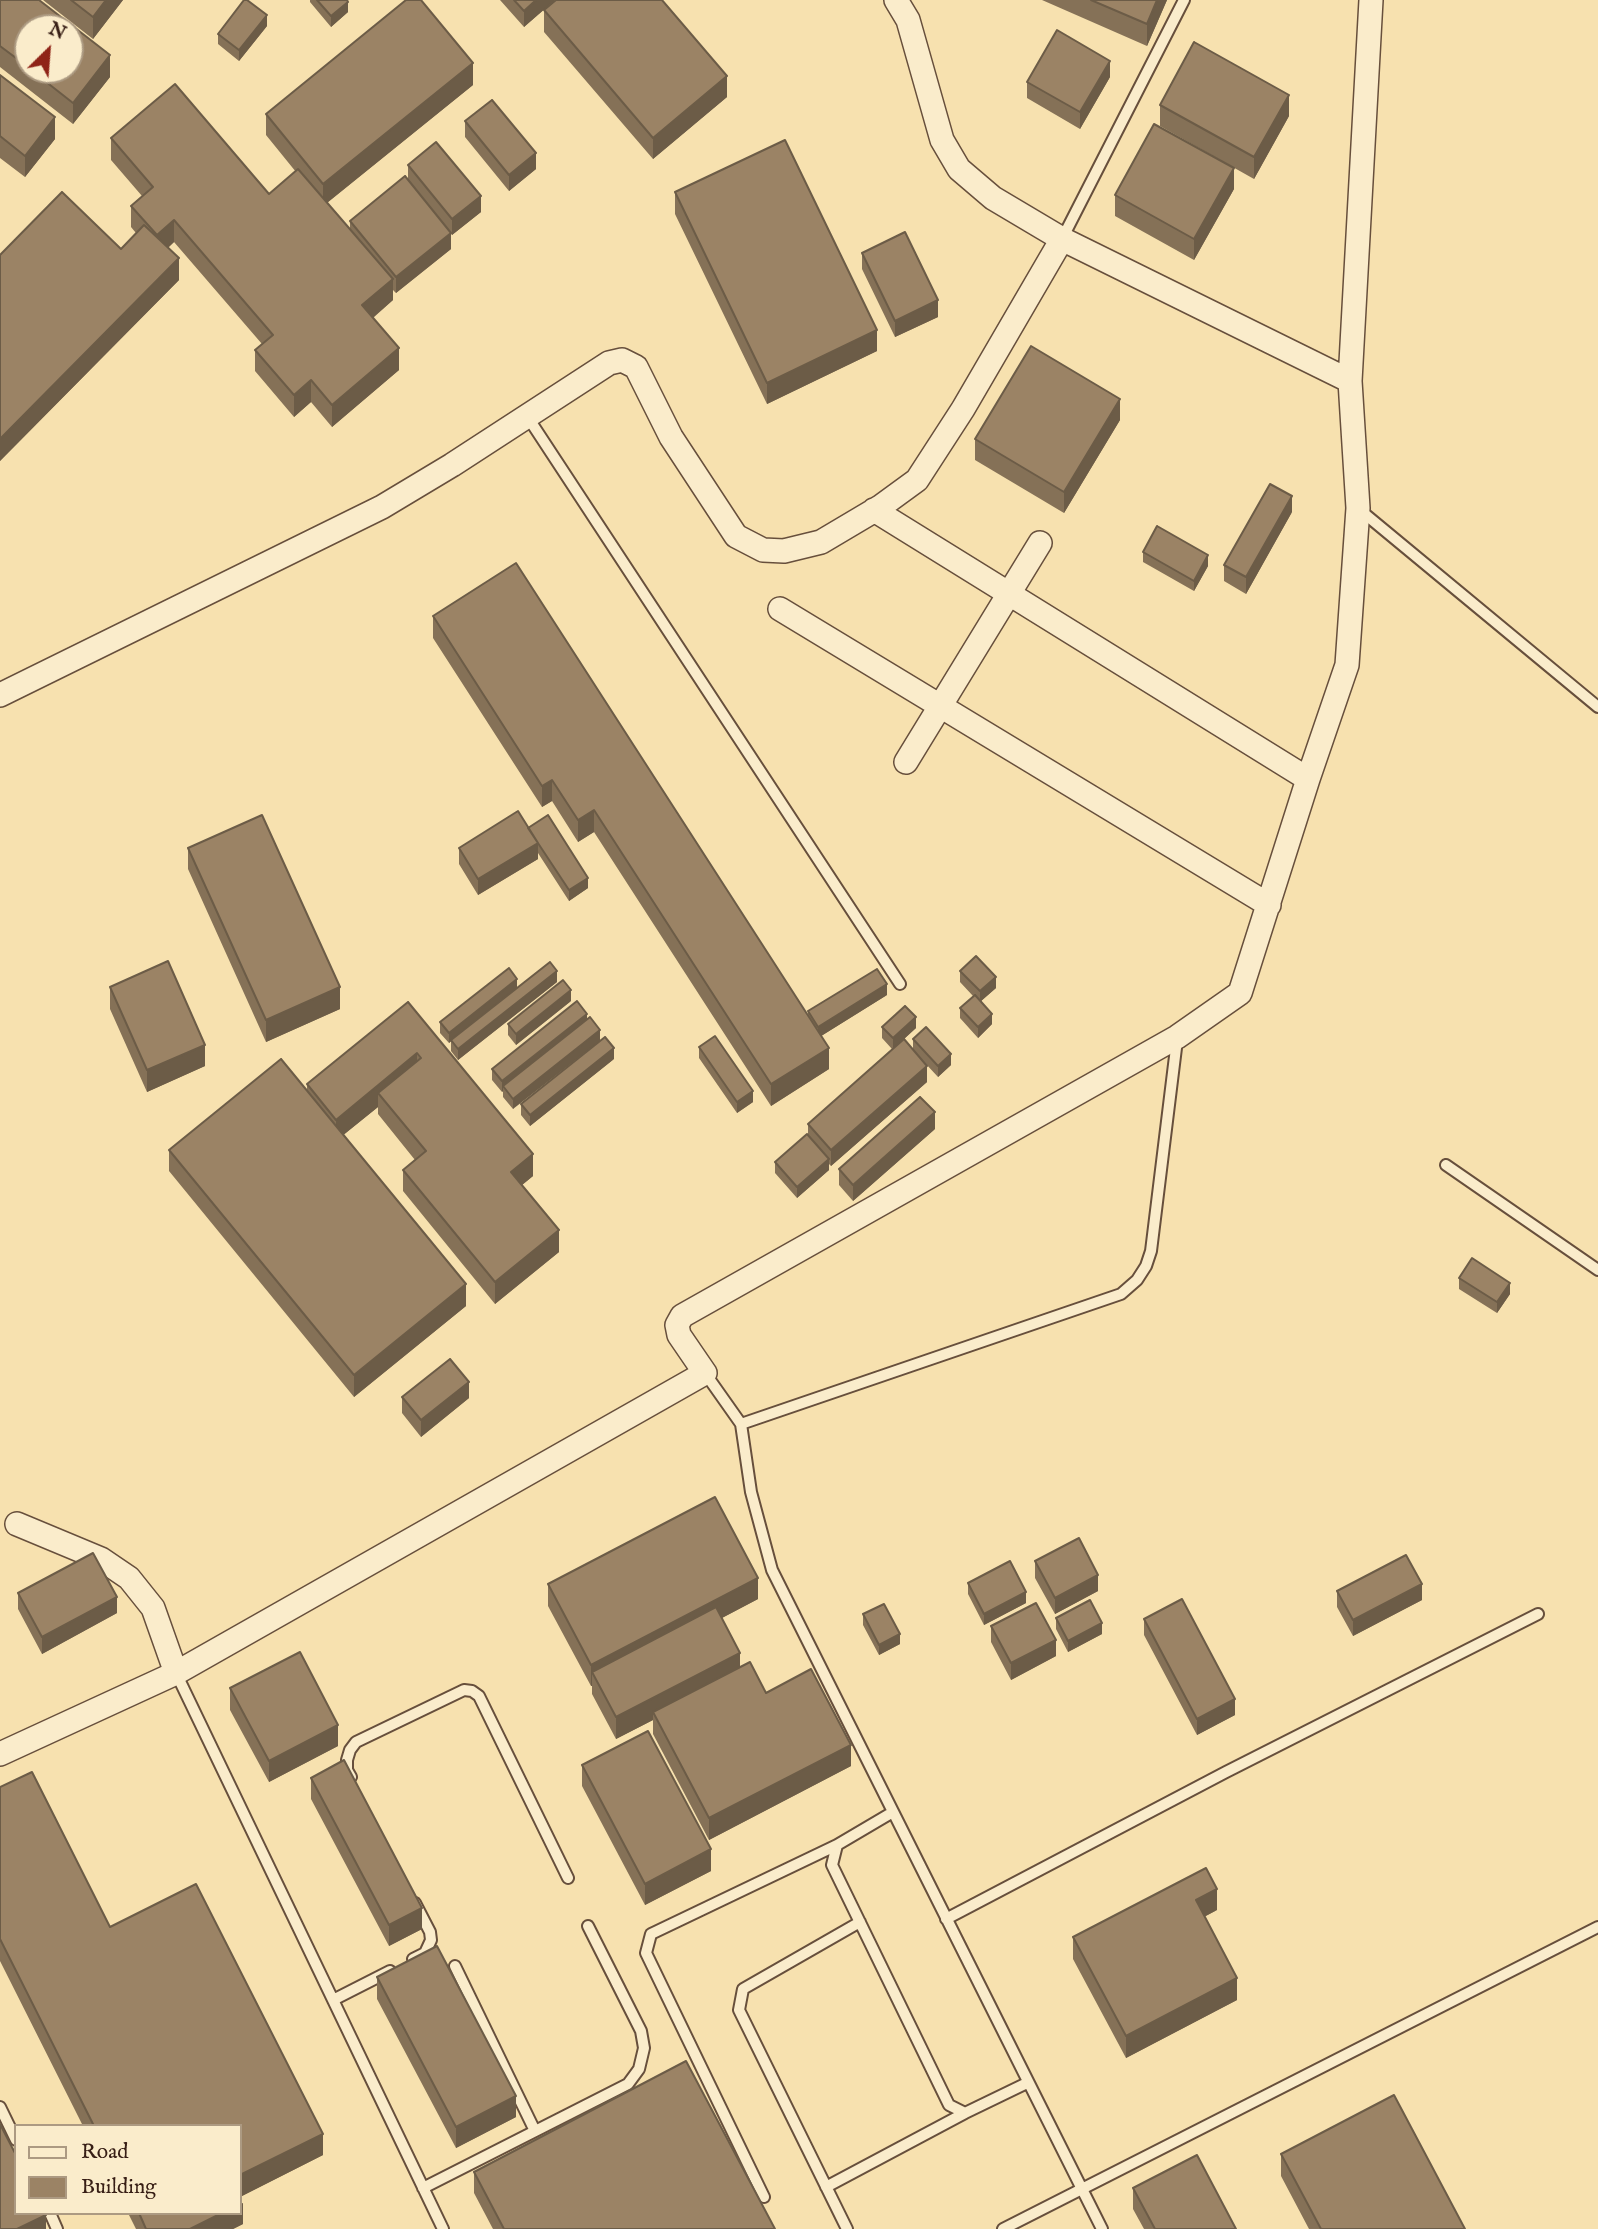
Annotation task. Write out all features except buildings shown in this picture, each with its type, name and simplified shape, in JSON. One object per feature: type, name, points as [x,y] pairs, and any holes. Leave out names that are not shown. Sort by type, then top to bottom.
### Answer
[{"type":"street","points":[[896,0],[908,20],[942,140],[959,169],[993,198],[1062,239],[1350,381]]},
{"type":"street","points":[[0,1755],[176,1673],[705,1373],[679,1335],[677,1325],[682,1316],[1177,1037],[1240,993],[1308,779],[1348,665],[1358,508],[1350,381],[1371,0]]},
{"type":"street","points":[[0,695],[382,507],[610,363],[622,360],[636,368],[671,437],[736,536],[763,550],[784,551],[821,542],[917,480],[963,409],[1062,239]]},
{"type":"street","points":[[874,510],[1308,779]]},
{"type":"street","points":[[906,762],[1040,543]]},
{"type":"street","points":[[780,609],[1269,905]]},
{"type":"street","points":[[17,1524],[101,1559],[129,1578],[153,1608],[176,1673]]},
{"type":"lane","points":[[1062,239],[1184,0]]},
{"type":"lane","points":[[527,416],[900,984]]},
{"type":"lane","points":[[1358,508],[1598,707]]},
{"type":"lane","points":[[741,1424],[1121,1294],[1137,1280],[1151,1251],[1177,1037]]},
{"type":"lane","points":[[1446,1165],[1598,1270]]},
{"type":"lane","points":[[705,1373],[741,1424],[751,1492],[772,1570],[1102,2229]]},
{"type":"lane","points":[[946,1919],[1226,1772],[1538,1614]]},
{"type":"lane","points":[[176,1673],[443,2229]]},
{"type":"lane","points":[[354,1782],[347,1770],[346,1760],[356,1742],[464,1690],[472,1691],[479,1696],[568,1878]]},
{"type":"lane","points":[[764,2197],[646,1953],[651,1934],[837,1846],[893,1812]]},
{"type":"lane","points":[[837,1846],[832,1865],[949,2105],[965,2113]]},
{"type":"lane","points":[[333,2000],[425,1953],[429,1948],[430,1932],[411,1894]]},
{"type":"lane","points":[[847,2229],[739,2010],[743,1989],[860,1922]]},
{"type":"lane","points":[[423,2188],[628,2084],[639,2069],[644,2048],[641,2031],[589,1926]]},
{"type":"lane","points":[[1003,2229],[1598,1927]]},
{"type":"lane","points":[[456,1966],[535,2131]]},
{"type":"lane","points":[[826,2187],[1027,2083]]},
{"type":"lane","points":[[0,2107],[14,2136]]}]
